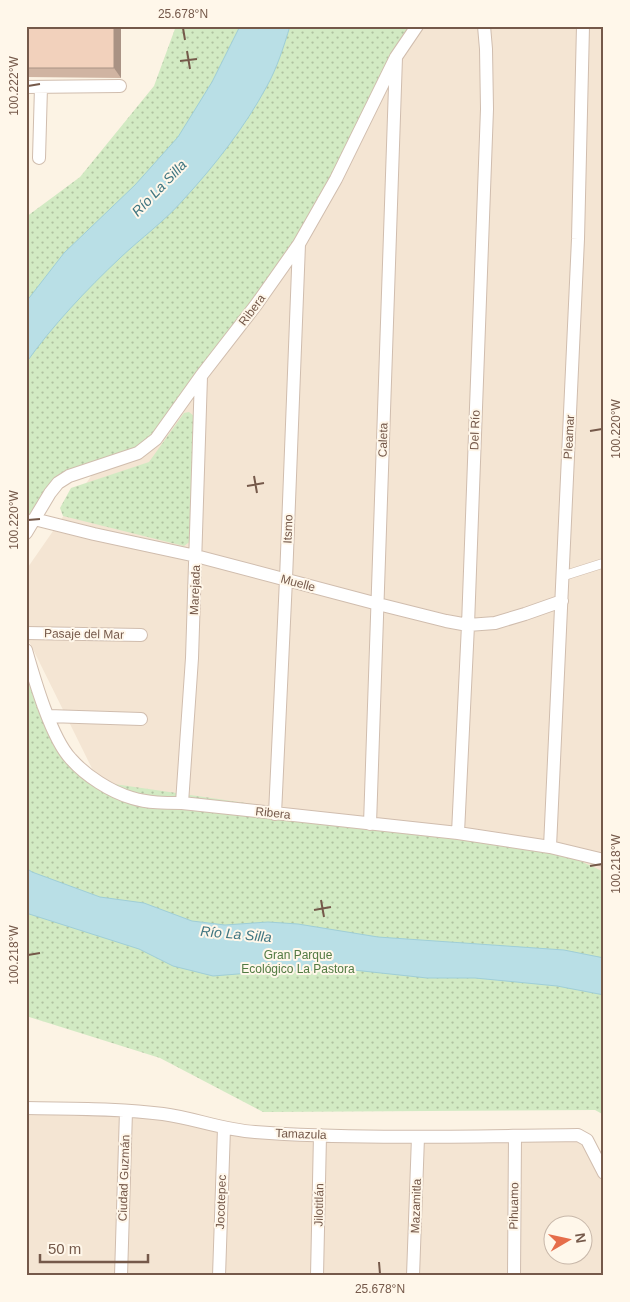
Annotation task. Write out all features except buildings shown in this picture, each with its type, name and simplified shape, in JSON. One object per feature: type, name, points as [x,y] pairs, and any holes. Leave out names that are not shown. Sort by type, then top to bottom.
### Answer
[{"type":"street","name":"Ribera","points":[[26,533],[50,493],[64,480],[85,470],[128,457],[147,447],[156,439],[299,244],[336,179],[396,57],[417,26]]},
{"type":"street","name":"Del Río","points":[[458,833],[468,625],[486,109],[484,26]]},
{"type":"street","name":"Pleamar","points":[[550,847],[578,240],[583,26]]},
{"type":"street","name":"Caleta","points":[[370,824],[396,57]]},
{"type":"street","points":[[26,87],[120,86]]},
{"type":"street","points":[[39,158],[41,87]]},
{"type":"street","name":"Itsmo","points":[[275,814],[299,244]]},
{"type":"street","name":"Marejada","points":[[182,803],[192,658],[201,376]]},
{"type":"street","name":"Muelle","points":[[34,519],[196,556],[378,604],[468,625],[495,623],[562,601]]},
{"type":"street","points":[[563,576],[604,563]]},
{"type":"street","name":"Pasaje del Mar","points":[[26,633],[141,635]]},
{"type":"street","name":"Ribera","points":[[26,650],[48,716],[62,747],[71,759],[100,782],[132,798],[458,833],[550,847],[604,860]]},
{"type":"street","points":[[48,716],[141,719]]},
{"type":"street","name":"Tamazula","points":[[26,1108],[164,1114],[224,1128],[257,1132],[418,1137],[578,1135],[588,1142],[604,1173]]},
{"type":"street","name":"Ciudad Guzmán","points":[[121,1276],[126,1111]]},
{"type":"street","name":"Jocotepec","points":[[218,1276],[224,1128]]},
{"type":"street","name":"Jilotitlán","points":[[317,1276],[320,1135]]},
{"type":"street","name":"Pihuamo","points":[[514,1276],[515,1136]]},
{"type":"street","name":"Mazamitla","points":[[413,1276],[418,1137]]},
{"type":"shaded area","points":[[392,26],[604,26],[604,896],[115,815],[26,635],[26,570],[392,42]]},
{"type":"shaded area","points":[[26,1112],[179,1114],[219,1128],[588,1136],[604,1170],[604,1276],[26,1276]]},
{"type":"green space","points":[[176,26],[417,26],[319,211],[156,439],[69,476],[26,533],[26,217],[80,177],[154,86]]},
{"type":"green space","points":[[189,412],[195,417],[192,540],[184,546],[63,516],[60,508],[71,488],[149,462],[184,413]]},
{"type":"green space","name":"Gran Parque Ecológico La Pastora","points":[[26,647],[62,747],[100,782],[550,847],[604,872],[604,1115],[595,1110],[263,1112],[160,1058],[26,1016]]},
{"type":"water","name":"Río La Silla","points":[[240,26],[290,26],[274,72],[249,116],[218,159],[184,199],[83,295],[47,335],[26,363],[26,302],[64,253],[135,185],[178,137],[212,82]]},
{"type":"water","name":"Río La Silla","points":[[26,868],[32,872],[100,897],[144,903],[192,921],[225,925],[268,922],[298,924],[378,937],[564,950],[604,958],[604,995],[557,986],[475,978],[427,978],[344,969],[213,976],[173,966],[139,949],[26,913]]}]
